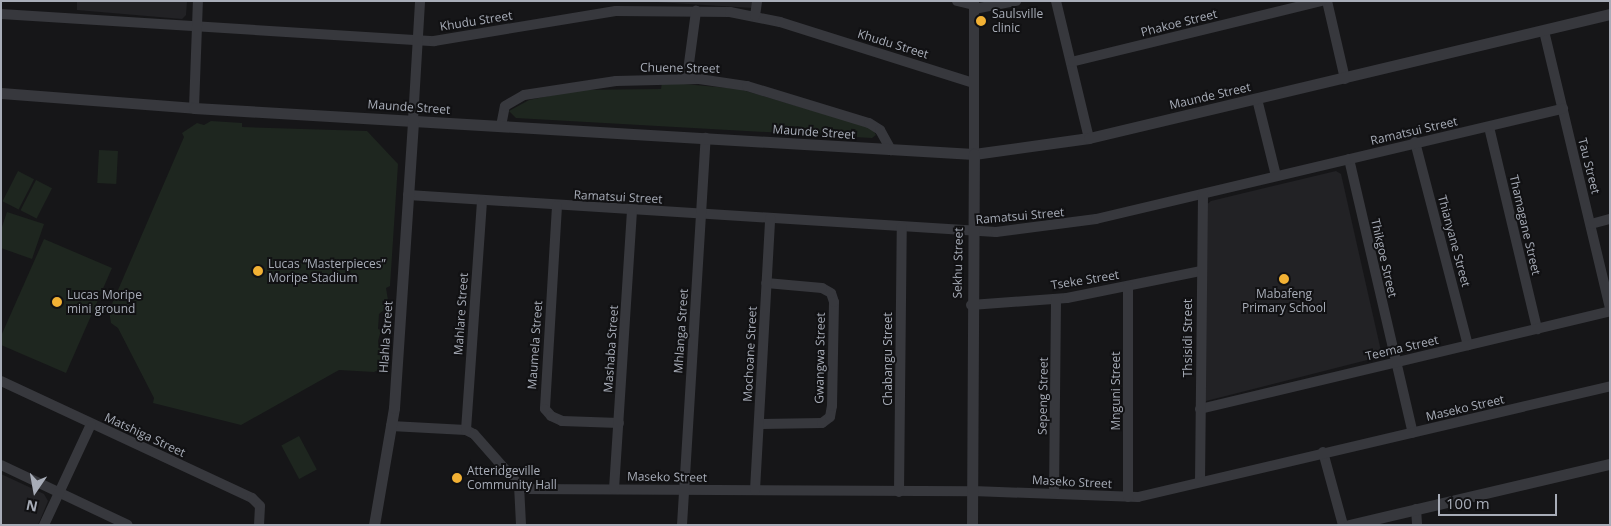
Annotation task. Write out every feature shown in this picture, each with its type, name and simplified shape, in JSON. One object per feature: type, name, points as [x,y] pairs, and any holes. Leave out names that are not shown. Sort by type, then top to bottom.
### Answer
[{"type":"street","points":[[194,108],[198,1]]},
{"type":"street","points":[[413,120],[420,1]]},
{"type":"street","points":[[755,16],[757,1]]},
{"type":"street","points":[[957,1],[974,5],[1016,1]]},
{"type":"street","points":[[1056,1],[1089,138]]},
{"type":"street","name":"Phakoe Street","points":[[1071,62],[1322,1]]},
{"type":"street","points":[[1327,1],[1346,79]]},
{"type":"street","name":"Sekhu Street","points":[[972,525],[971,305],[974,5]]},
{"type":"street","name":"Khudu Street","points":[[1,14],[417,41],[453,38],[616,11],[696,11],[755,16],[973,83]]},
{"type":"street","points":[[687,78],[696,11]]},
{"type":"street","name":"Maunde Street","points":[[1,93],[194,108],[974,154],[1089,138],[1346,79],[1610,14]]},
{"type":"street","name":"Tau Street","points":[[1544,31],[1609,301]]},
{"type":"street","name":"Chuene Street","points":[[501,126],[505,106],[524,94],[616,81],[687,78],[746,86],[869,123],[880,130],[890,150]]},
{"type":"street","points":[[1257,99],[1276,176]]},
{"type":"street","name":"Ramatsui Street","points":[[408,195],[632,211],[701,213],[973,233],[1074,224],[1415,142],[1489,127],[1562,109]]},
{"type":"street","name":"Hlahla Street","points":[[374,525],[391,426],[413,120]]},
{"type":"street","name":"Thamagane Street","points":[[1489,127],[1537,329]]},
{"type":"street","name":"Mhlanga Street","points":[[682,525],[706,138]]},
{"type":"street","name":"Thianyane Street","points":[[1415,142],[1468,346]]},
{"type":"street","name":"Thikgoe Street","points":[[1349,159],[1395,363],[1413,433]]},
{"type":"street","name":"Thsisidi Street","points":[[1200,482],[1203,194]]},
{"type":"street","name":"Mahlare Street","points":[[466,430],[482,200]]},
{"type":"street","name":"Maumela Street","points":[[557,206],[546,408],[551,416],[562,421],[619,423]]},
{"type":"street","name":"Mashaba Street","points":[[614,489],[632,211]]},
{"type":"street","name":"Mochoane Street","points":[[755,490],[770,218]]},
{"type":"street","points":[[1591,224],[1610,219]]},
{"type":"street","name":"Chabangu Street","points":[[899,492],[902,227]]},
{"type":"street","name":"Tseke Street","points":[[971,305],[1056,299],[1201,271]]},
{"type":"street","name":"Gwangwa Street","points":[[760,424],[822,423],[830,417],[832,406],[834,302],[831,293],[822,288],[766,283]]},
{"type":"street","name":"Mnguni Street","points":[[1128,286],[1128,497]]},
{"type":"street","name":"Sepeng Street","points":[[1054,493],[1056,299]]},
{"type":"street","name":"Teema Street","points":[[1200,409],[1610,311]]},
{"type":"street","name":"Matshiga Street","points":[[1,381],[252,498],[260,506],[259,525]]},
{"type":"street","name":"Maseko Street","points":[[521,489],[973,491],[1128,497],[1413,433],[1610,386]]},
{"type":"street","points":[[44,525],[91,424]]},
{"type":"street","points":[[391,426],[466,430],[478,437],[509,470],[521,489],[521,525]]},
{"type":"street","points":[[1323,452],[1344,525]]},
{"type":"street","points":[[1349,525],[1610,464]]},
{"type":"street","points":[[1,465],[122,524]]},
{"type":"street","points":[[1416,509],[1417,525]]},
{"type":"shaded area","points":[[77,1],[187,1],[186,15],[182,19],[77,10]]},
{"type":"shaded area","points":[[640,1],[753,1],[753,8]]},
{"type":"shaded area","points":[[662,82],[739,89],[872,128],[876,135],[872,138],[516,118],[509,111],[529,100],[579,90],[661,89]]},
{"type":"shaded area","name":"Lucas “Masterpieces” Moripe Stadium","points":[[211,121],[242,123],[242,127],[367,131],[398,164],[390,286],[386,288],[389,306],[379,314],[378,329],[381,330],[378,341],[384,367],[374,372],[339,370],[241,425],[153,403],[154,398],[118,328],[111,323],[109,311],[184,137],[182,133],[197,123],[204,125]]},
{"type":"shaded area","points":[[99,150],[118,151],[116,184],[97,183]]},
{"type":"shaded area","points":[[18,171],[34,179],[19,209],[3,201]]},
{"type":"shaded area","name":"Mabafeng Primary School","points":[[1336,171],[1341,174],[1381,351],[1375,358],[1202,402],[1205,206],[1211,201]]},
{"type":"shaded area","points":[[36,180],[52,188],[37,218],[21,210]]},
{"type":"shaded area","points":[[7,212],[44,224],[32,259],[1,248],[1,230]]},
{"type":"shaded area","name":"Lucas Moripe mini ground","points":[[44,239],[112,268],[66,373],[1,345],[1,336]]},
{"type":"shaded area","points":[[299,436],[317,470],[299,479],[281,445]]},
{"type":"shaded area","points":[[1,474],[44,494],[48,501],[38,525],[1,525]]},
{"type":"place","name":"Saulsville clinic","points":[[981,21]]},
{"type":"place","name":"Lucas “Masterpieces” Moripe Stadium","points":[[258,271]]},
{"type":"place","name":"Mabafeng Primary School","points":[[1284,279]]},
{"type":"place","name":"Lucas Moripe mini ground","points":[[57,302]]},
{"type":"place","name":"Atteridgeville Community Hall","points":[[457,478]]}]
